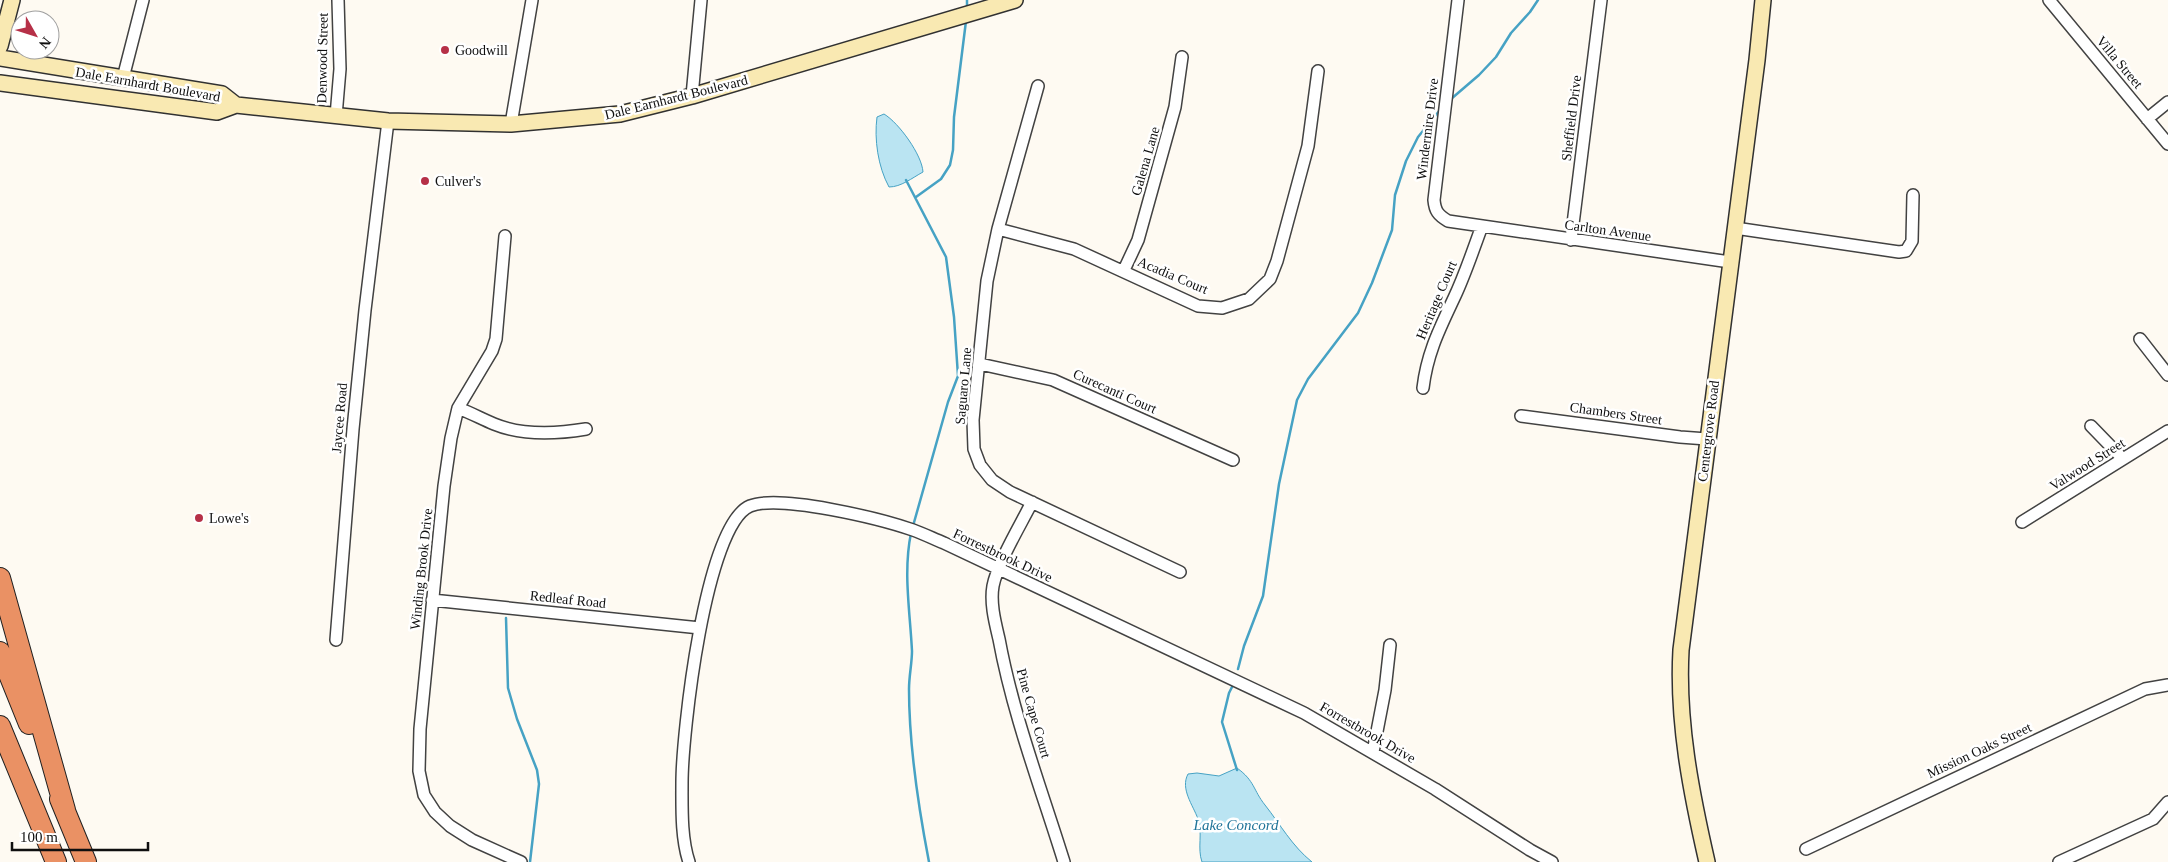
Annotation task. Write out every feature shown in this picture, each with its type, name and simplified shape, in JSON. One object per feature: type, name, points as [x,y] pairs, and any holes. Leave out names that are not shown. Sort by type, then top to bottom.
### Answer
[{"type":"highway","points":[[0,578],[65,810]]},
{"type":"highway","points":[[0,652],[86,862]]},
{"type":"highway","points":[[0,726],[56,862]]},
{"type":"main road","points":[[0,46],[12,0]]},
{"type":"main road","name":"Dale Earnhardt Boulevard","points":[[0,58],[222,94],[236,104],[388,121],[511,124],[620,114],[692,96],[1015,0]]},
{"type":"main road","name":"Centergrove Road","points":[[1707,862],[1687,759],[1679,684],[1681,650],[1730,262],[1758,60],[1763,0]]},
{"type":"main road","points":[[43,89],[63,84],[114,90],[121,86],[123,78]]},
{"type":"main road","name":"Dale Earnhardt Boulevard","points":[[0,83],[217,112],[236,104]]},
{"type":"street","points":[[123,78],[143,0]]},
{"type":"street","name":"Denwood Street","points":[[336,116],[340,70],[338,0]]},
{"type":"street","points":[[511,124],[532,0]]},
{"type":"street","points":[[692,96],[701,0]]},
{"type":"street","name":"Windermire Drive","points":[[1458,0],[1435,208],[1438,216],[1448,221],[1482,226]]},
{"type":"street","name":"Sheffield Drive","points":[[1571,240],[1601,0]]},
{"type":"street","name":"Villa Street","points":[[2049,0],[2168,144]]},
{"type":"street","name":"Galena Lane","points":[[1124,270],[1138,240],[1175,107],[1182,57]]},
{"type":"street","name":"Acadia Court","points":[[998,229],[1074,249],[1124,270],[1198,306],[1222,308],[1249,299],[1270,279],[1277,261],[1308,146],[1318,72]]},
{"type":"street","name":"Saguaro Lane","points":[[1038,86],[998,229],[987,281],[973,420],[974,449],[980,465],[992,480],[1010,492],[1180,572]]},
{"type":"street","points":[[2147,119],[2168,102]]},
{"type":"street","name":"Jaycee Road","points":[[336,640],[353,429],[388,121]]},
{"type":"street","points":[[1736,228],[1900,252],[1906,250],[1912,241],[1913,195]]},
{"type":"street","name":"Carlton Avenue","points":[[1482,226],[1730,262]]},
{"type":"street","name":"Heritage Court","points":[[1423,388],[1430,353],[1436,335],[1460,284],[1482,226]]},
{"type":"street","name":"Winding Brook Drive","points":[[506,236],[496,339],[492,351],[458,408],[450,438],[432,600],[420,729],[419,771],[424,795],[435,812],[450,826],[472,840],[520,862]]},
{"type":"street","points":[[2140,339],[2168,375]]},
{"type":"street","name":"Curecanti Court","points":[[980,364],[1053,380],[1233,460]]},
{"type":"street","points":[[458,408],[495,425],[518,431],[566,433],[586,429]]},
{"type":"street","name":"Chambers Street","points":[[1521,416],[1680,438],[1707,439]]},
{"type":"street","points":[[2091,426],[2123,460]]},
{"type":"street","name":"Valwood Street","points":[[2022,522],[2168,431]]},
{"type":"street","name":"Pine Cape Court","points":[[1032,502],[999,569],[993,585],[993,598],[1001,650],[1020,723],[1064,862]]},
{"type":"street","name":"Forrestbrook Drive","points":[[689,862],[685,839],[682,782],[684,746],[700,628],[722,544],[732,523],[743,510],[758,504],[791,504],[891,523],[944,543],[1116,625],[1247,684],[1304,713],[1373,752],[1552,862]]},
{"type":"street","name":"Redleaf Road","points":[[432,600],[700,628]]},
{"type":"street","points":[[1373,752],[1385,690],[1390,646]]},
{"type":"street","name":"Mission Oaks Street","points":[[1806,848],[2145,689],[2168,685]]},
{"type":"street","points":[[2059,862],[2153,819],[2168,802]]},
{"type":"water","points":[[884,114],[896,124],[909,140],[919,157],[923,172],[893,187],[889,187],[885,179],[878,153],[877,117]]},
{"type":"water","name":"Lake Concord","points":[[1237,768],[1251,781],[1261,800],[1292,842],[1312,862],[1202,862],[1198,819],[1185,785],[1188,774],[1197,773],[1219,776]]},
{"type":"waterway","points":[[967,0],[967,8]]},
{"type":"waterway","points":[[1451,99],[1479,75],[1496,57],[1511,33],[1538,0]]},
{"type":"waterway","points":[[916,197],[941,179],[950,165],[966,21]]},
{"type":"waterway","points":[[1238,669],[1244,646],[1263,596],[1279,484],[1297,400],[1308,379],[1358,313],[1372,283],[1392,230],[1395,195],[1406,161],[1418,137],[1440,110]]},
{"type":"waterway","points":[[906,180],[946,257],[954,317],[958,376],[948,402],[913,526]]},
{"type":"waterway","points":[[911,533],[907,562],[912,651],[909,711],[912,754],[929,862]]},
{"type":"waterway","points":[[506,618],[508,688],[517,719],[537,770],[539,784],[530,862]]},
{"type":"waterway","points":[[1234,683],[1229,693],[1222,722],[1237,770]]},
{"type":"place","name":"Goodwill","points":[[445,50]]},
{"type":"place","name":"Culver's","points":[[425,181]]},
{"type":"place","name":"Lowe's","points":[[199,518]]}]
